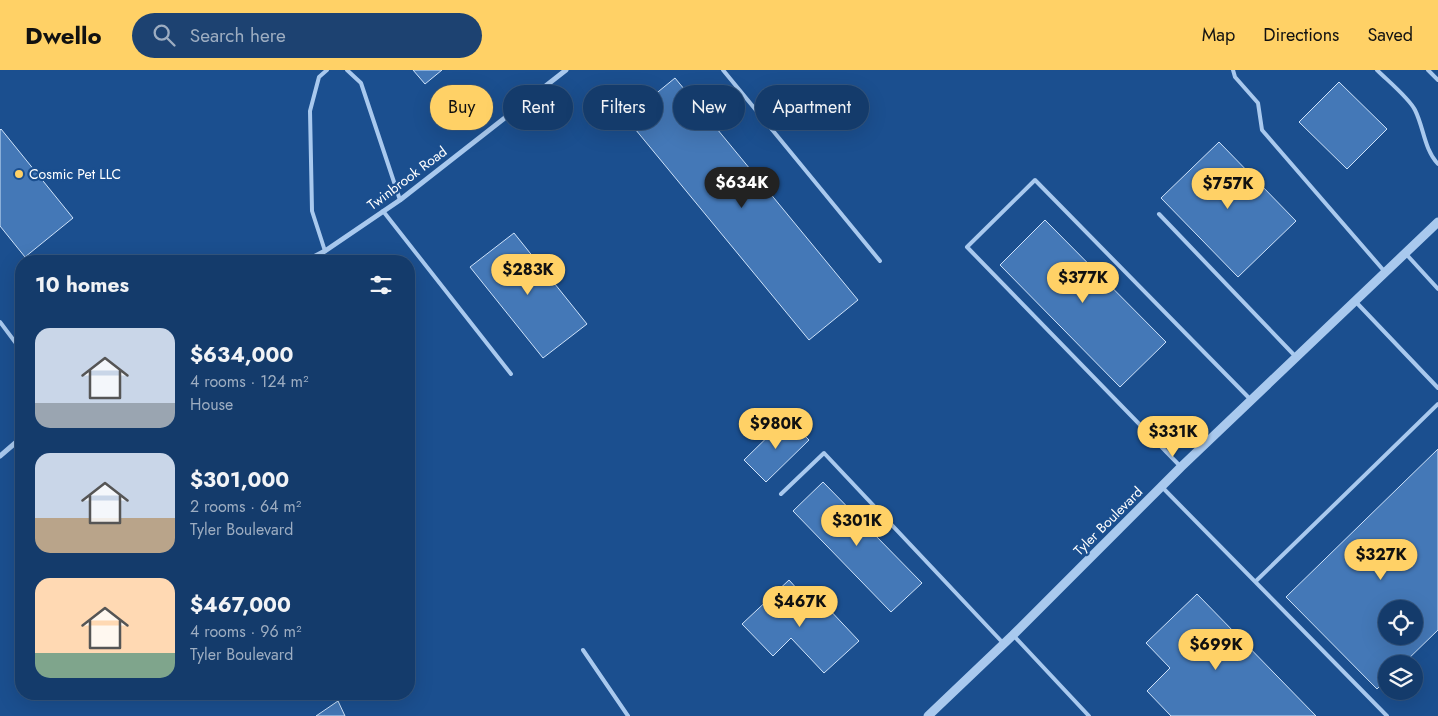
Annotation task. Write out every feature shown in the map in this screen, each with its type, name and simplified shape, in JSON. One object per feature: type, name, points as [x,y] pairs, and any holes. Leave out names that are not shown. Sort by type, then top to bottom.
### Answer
[{"type":"street","name":"Twinbrook Road","points":[[317,255],[400,200],[566,70]]},
{"type":"street","name":"Tyler Boulevard","points":[[928,716],[1013,636],[1181,467],[1438,222]]},
{"type":"street","points":[[0,456],[15,443]]},
{"type":"lane","points":[[325,251],[312,211],[310,111],[318,76],[327,70]]},
{"type":"lane","points":[[347,70],[361,84],[400,200]]},
{"type":"lane","points":[[723,70],[880,261]]},
{"type":"lane","points":[[1233,70],[1235,77],[1258,103],[1262,130],[1385,272]]},
{"type":"lane","points":[[1377,70],[1414,107],[1422,125],[1424,140],[1438,164]]},
{"type":"lane","points":[[1428,70],[1438,80]]},
{"type":"lane","points":[[1181,467],[967,247],[1035,180],[1251,400]]},
{"type":"lane","points":[[383,211],[511,374]]},
{"type":"lane","points":[[1159,214],[1296,357]]},
{"type":"lane","points":[[1405,254],[1438,289]]},
{"type":"lane","points":[[1355,301],[1438,388]]},
{"type":"lane","points":[[0,322],[15,342]]},
{"type":"lane","points":[[1256,581],[1438,404]]},
{"type":"lane","points":[[781,494],[824,453],[1004,644]]},
{"type":"lane","points":[[1162,486],[1387,716]]},
{"type":"lane","points":[[1013,636],[1089,716]]},
{"type":"lane","points":[[583,650],[628,716]]},
{"type":"building","points":[[413,70],[442,70],[425,84]]},
{"type":"building","points":[[675,78],[681,85],[673,85],[673,130],[718,130],[858,300],[809,340],[636,130],[663,130],[663,88]]},
{"type":"building","points":[[1339,82],[1387,129],[1347,169],[1299,122]]},
{"type":"building","name":"Cosmic Pet LLC","points":[[0,130],[73,218],[27,255],[23,255],[0,226]]},
{"type":"building","points":[[1219,142],[1296,221],[1238,277],[1161,198]]},
{"type":"building","points":[[1045,220],[1166,342],[1120,387],[1000,265]]},
{"type":"building","points":[[514,233],[587,324],[543,358],[470,267]]},
{"type":"building","points":[[787,418],[809,440],[766,482],[744,460]]},
{"type":"building","points":[[1438,449],[1438,630],[1423,645],[1423,600],[1378,600],[1378,645],[1423,645],[1412,655],[1378,655],[1377,689],[1286,597]]},
{"type":"building","points":[[823,482],[922,583],[891,612],[793,511]]},
{"type":"building","points":[[789,580],[819,613],[826,606],[859,641],[824,673],[791,638],[773,656],[742,624]]},
{"type":"building","points":[[1197,594],[1316,716],[1171,716],[1147,691],[1170,668],[1146,643]]},
{"type":"building","points":[[338,701],[345,716],[316,716]]},
{"type":"place","name":"Cosmic Pet LLC","points":[[19,174]]}]
